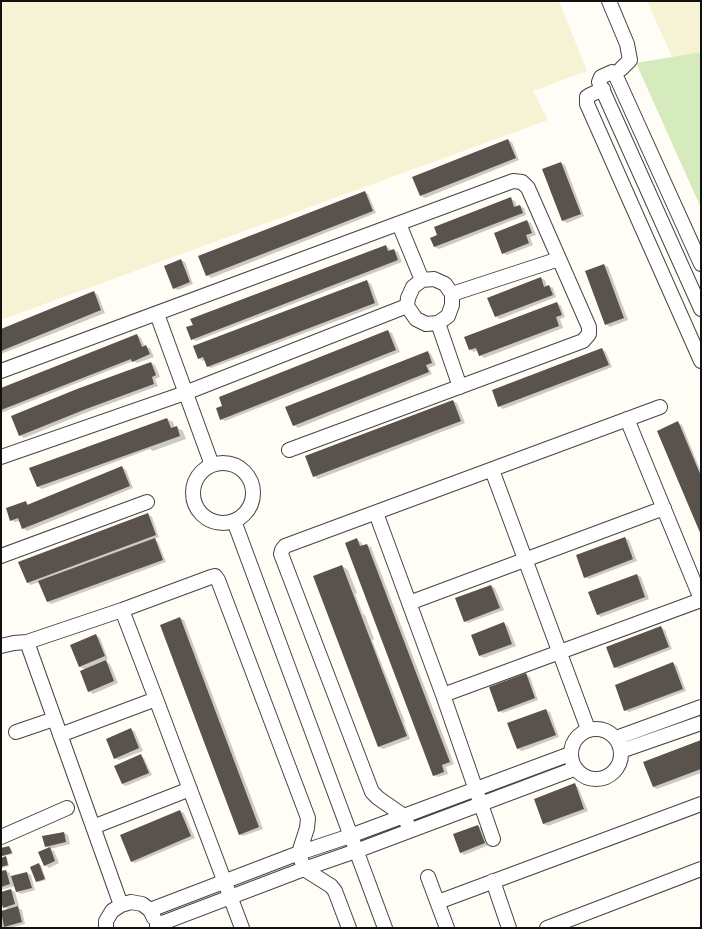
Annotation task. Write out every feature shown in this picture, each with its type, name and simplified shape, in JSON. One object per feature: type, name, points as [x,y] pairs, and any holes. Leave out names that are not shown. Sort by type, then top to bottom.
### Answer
[{"type":"street","points":[[609,1],[627,44],[630,60],[621,69]]},
{"type":"street","points":[[701,264],[614,73],[600,78],[599,82],[701,309]]},
{"type":"street","points":[[603,89],[590,94],[587,97],[587,104],[701,361]]},
{"type":"street","points":[[1,371],[512,181],[522,182],[528,188],[589,327],[589,334],[583,341],[289,450]]},
{"type":"street","points":[[399,224],[422,280]]},
{"type":"street","points":[[452,294],[559,259]]},
{"type":"street","points":[[434,279],[445,284],[452,294],[452,305],[448,316],[438,323],[426,324],[416,319],[407,306],[408,298],[413,287],[422,280],[434,279]]},
{"type":"street","points":[[1,456],[185,393],[407,306]]},
{"type":"street","points":[[157,314],[212,465]]},
{"type":"street","points":[[438,323],[460,387]]},
{"type":"street","points":[[410,830],[404,816],[372,792],[282,554],[282,550],[285,546],[660,407]]},
{"type":"street","points":[[443,695],[701,599],[627,420]]},
{"type":"street","points":[[227,463],[242,469],[251,482],[253,497],[246,512],[234,521],[218,523],[204,517],[194,504],[193,489],[199,474],[212,465],[227,463]]},
{"type":"street","points":[[492,470],[588,729]]},
{"type":"street","points":[[1,556],[147,502]]},
{"type":"street","points":[[409,603],[664,508]]},
{"type":"street","points":[[376,513],[443,695],[493,839]]},
{"type":"street","points":[[234,521],[385,928]]},
{"type":"street","points":[[1,646],[26,642],[122,610],[215,576],[218,580],[308,818],[307,828],[299,853],[304,868],[331,886],[335,891],[349,928]]},
{"type":"street","points":[[122,610],[242,928]]},
{"type":"street","points":[[26,642],[121,905]]},
{"type":"street","points":[[60,735],[156,699]]},
{"type":"street","points":[[616,738],[701,707]]},
{"type":"street","points":[[16,732],[54,718]]},
{"type":"street","points":[[621,751],[701,723]]},
{"type":"street","points":[[598,728],[608,731],[616,738],[621,751],[619,764],[615,770],[610,775],[598,780],[585,777],[574,769],[570,754],[572,744],[578,735],[588,729],[598,728]]},
{"type":"street","points":[[150,910],[299,853],[350,836],[475,788],[570,754]]},
{"type":"street","points":[[106,928],[106,921],[112,911],[121,905],[131,902],[142,904],[150,910],[157,927],[304,868],[356,851],[574,769]]},
{"type":"street","points":[[93,827],[190,789]]},
{"type":"street","points":[[438,902],[701,804]]},
{"type":"street","points":[[1,837],[68,808]]},
{"type":"street","points":[[547,928],[701,869]]},
{"type":"street","points":[[428,877],[447,928]]},
{"type":"street","points":[[494,881],[510,928]]},
{"type":"shaded area","points":[[1,1],[559,1],[587,71],[533,91],[548,120],[1,320]]},
{"type":"shaded area","points":[[647,1],[701,1],[701,52],[672,57]]},
{"type":"green space","points":[[701,52],[701,208],[636,63]]},
{"type":"building","points":[[508,139],[516,158],[420,196],[412,177]]},
{"type":"building","points":[[561,162],[581,214],[562,221],[542,169]]},
{"type":"building","points":[[365,191],[373,211],[206,276],[198,256]]},
{"type":"building","points":[[511,197],[514,207],[520,205],[523,213],[434,247],[430,238],[437,235],[434,227]]},
{"type":"building","points":[[527,220],[532,233],[526,235],[529,243],[502,254],[494,233]]},
{"type":"building","points":[[386,245],[388,251],[394,249],[398,260],[191,340],[186,327],[193,325],[190,319]]},
{"type":"building","points":[[181,259],[190,282],[173,289],[164,266]]},
{"type":"building","points":[[604,264],[624,318],[605,325],[585,271]]},
{"type":"building","points":[[541,277],[544,287],[549,285],[553,295],[495,317],[487,298]]},
{"type":"building","points":[[367,280],[375,303],[207,367],[203,357],[198,359],[193,346]]},
{"type":"building","points":[[94,291],[101,310],[1,351],[1,329]]},
{"type":"building","points":[[557,302],[562,315],[556,317],[559,326],[479,356],[476,348],[469,350],[464,337]]},
{"type":"building","points":[[388,330],[396,350],[220,420],[216,408],[222,406],[219,397]]},
{"type":"building","points":[[137,334],[142,347],[146,345],[150,354],[132,362],[131,359],[1,410],[1,388]]},
{"type":"building","points":[[602,348],[609,365],[498,407],[492,390]]},
{"type":"building","points":[[428,351],[432,363],[426,365],[429,372],[293,426],[285,407]]},
{"type":"building","points":[[151,362],[156,375],[152,377],[154,384],[19,436],[11,416],[77,389]]},
{"type":"building","points":[[453,400],[461,421],[313,477],[305,456]]},
{"type":"building","points":[[167,418],[171,428],[177,426],[180,436],[37,487],[29,468]]},
{"type":"building","points":[[678,421],[701,476],[701,535],[657,431]]},
{"type":"building","points":[[122,466],[130,486],[22,529],[18,518],[10,521],[6,508],[26,501],[27,505]]},
{"type":"building","points":[[148,513],[156,535],[27,583],[18,562]]},
{"type":"building","points":[[625,537],[633,559],[584,578],[576,555]]},
{"type":"building","points":[[155,538],[163,560],[47,602],[38,581]]},
{"type":"building","points":[[357,538],[360,546],[367,544],[450,762],[442,765],[444,772],[433,776],[345,543]]},
{"type":"building","points":[[342,565],[407,736],[378,747],[313,576]]},
{"type":"building","points":[[637,574],[645,597],[597,615],[588,592]]},
{"type":"building","points":[[491,585],[500,608],[464,622],[455,598]]},
{"type":"building","points":[[180,617],[259,827],[239,835],[160,625]]},
{"type":"building","points":[[504,622],[512,644],[479,656],[471,635]]},
{"type":"building","points":[[661,626],[669,647],[614,668],[606,647]]},
{"type":"building","points":[[96,634],[105,656],[79,667],[70,645]]},
{"type":"building","points":[[106,660],[114,681],[88,692],[80,671]]},
{"type":"building","points":[[673,662],[683,689],[624,711],[615,685]]},
{"type":"building","points":[[526,673],[535,698],[498,712],[489,687]]},
{"type":"building","points":[[546,709],[556,735],[517,749],[507,723]]},
{"type":"building","points":[[131,728],[139,748],[114,759],[106,739]]},
{"type":"building","points":[[701,740],[701,769],[653,787],[643,762]]},
{"type":"building","points":[[141,754],[149,773],[122,784],[114,766]]},
{"type":"building","points":[[575,783],[584,809],[543,824],[534,799]]},
{"type":"building","points":[[180,810],[191,836],[131,862],[120,835]]},
{"type":"building","points":[[478,825],[485,843],[460,853],[453,834]]},
{"type":"building","points":[[64,832],[66,842],[45,847],[42,836]]},
{"type":"building","points":[[9,846],[12,853],[2,856],[1,848]]},
{"type":"building","points":[[50,847],[55,861],[44,866],[38,852]]},
{"type":"building","points":[[6,856],[8,865],[1,867],[1,858]]},
{"type":"building","points":[[39,863],[45,879],[36,882],[30,867]]},
{"type":"building","points":[[6,870],[10,884],[1,887],[1,871]]},
{"type":"building","points":[[27,872],[32,888],[16,892],[11,876]]},
{"type":"building","points":[[11,889],[15,904],[3,908],[1,892]]},
{"type":"building","points":[[18,906],[22,922],[4,927],[1,911]]}]
